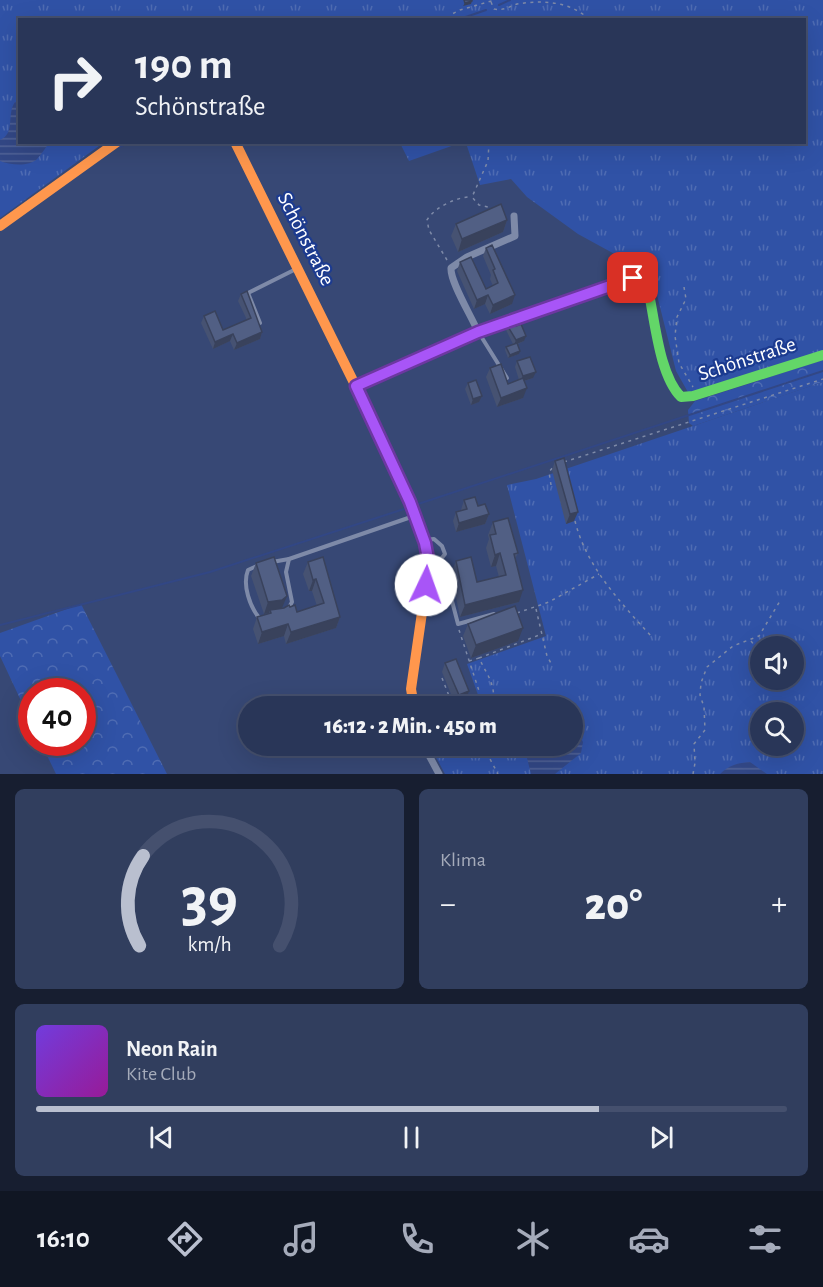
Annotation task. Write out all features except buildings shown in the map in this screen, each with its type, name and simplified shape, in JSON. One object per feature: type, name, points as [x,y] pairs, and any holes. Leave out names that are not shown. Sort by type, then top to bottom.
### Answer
[{"type":"street","points":[[0,226],[114,144]]},
{"type":"street","name":"Schönstraße","points":[[236,144],[356,386],[413,509],[424,540],[429,564],[411,688],[412,696]]},
{"type":"street","points":[[478,332],[454,282],[450,272],[451,268],[467,257],[515,236],[514,216]]},
{"type":"street","name":"Schönstraße","points":[[356,386],[478,332],[633,278],[643,282],[648,289],[663,361],[672,388],[681,397],[696,396],[823,355]]},
{"type":"street","points":[[429,756],[439,774]]},
{"type":"lane","points":[[260,323],[248,293],[299,267]]},
{"type":"lane","points":[[478,332],[507,378]]},
{"type":"lane","points":[[266,620],[260,619],[255,614],[250,601],[246,576],[248,570],[254,566],[289,559],[413,509]]},
{"type":"lane","points":[[424,540],[434,539],[442,546],[445,554],[441,559],[429,564]]},
{"type":"lane","points":[[287,610],[292,603],[286,572],[289,559]]},
{"type":"lane","points":[[441,559],[458,624],[496,614],[499,620]]},
{"type":"path","points":[[451,18],[452,14],[460,10],[495,0]]},
{"type":"path","points":[[491,2],[494,9],[501,10],[520,3],[552,0],[580,11],[588,18]]},
{"type":"path","points":[[472,197],[488,161],[489,144]]},
{"type":"path","points":[[451,268],[429,230],[427,220],[431,212],[465,197],[472,197],[479,205],[494,208]]},
{"type":"path","points":[[684,287],[686,299],[677,317],[675,336],[680,363],[696,396]]},
{"type":"path","points":[[551,485],[549,472],[551,468],[559,464],[823,379]]},
{"type":"path","points":[[573,516],[579,536],[612,593],[651,636]]},
{"type":"path","points":[[517,613],[549,602],[600,573]]},
{"type":"path","points":[[759,636],[780,601]]},
{"type":"path","points":[[535,607],[547,656],[552,665]]},
{"type":"path","points":[[458,624],[481,696]]},
{"type":"path","points":[[469,661],[542,634]]},
{"type":"path","points":[[693,774],[694,744],[705,730],[704,707],[700,695],[701,682],[707,667],[733,646],[750,640]]},
{"type":"path","points":[[479,658],[491,679],[494,696]]},
{"type":"path","points":[[442,678],[449,696]]},
{"type":"path","points":[[488,756],[498,774]]},
{"type":"green space","points":[[0,0],[823,0],[823,352],[689,394],[676,371],[655,287],[642,269],[578,234],[527,197],[511,179],[480,185],[466,144],[806,144],[806,18],[18,18],[18,144],[102,144],[0,218]]},
{"type":"green space","points":[[400,144],[457,144],[409,161]]},
{"type":"green space","points":[[823,360],[823,382],[693,426],[689,423],[688,410],[695,401]]},
{"type":"green space","points":[[823,382],[823,774],[445,774],[435,756],[583,756],[583,696],[478,696],[467,664],[546,636],[507,485],[536,479]]},
{"type":"green space","points":[[81,604],[167,774],[56,774],[47,756],[96,756],[96,678],[18,678],[18,694],[0,656],[0,633]]},
{"type":"shaded area","points":[[15,102],[18,103],[18,144],[48,144],[34,162],[14,164],[0,161],[0,140],[8,133],[12,107]]},
{"type":"shaded area","points":[[526,756],[577,756],[555,774],[531,774]]},
{"type":"shaded area","points":[[750,762],[767,774],[720,774],[734,765]]},
{"type":"waterway","points":[[499,5],[510,0]]},
{"type":"waterway","points":[[463,18],[486,10]]},
{"type":"waterway","points":[[119,147],[126,144]]},
{"type":"waterway","points":[[415,505],[823,371]]},
{"type":"waterway","points":[[0,625],[210,572],[407,508]]},
{"type":"traffic: fast","points":[[356,386],[478,332],[633,278],[643,282],[648,289],[663,361],[681,397],[693,396],[823,355]]},
{"type":"traffic: slow","points":[[0,226],[114,144]]},
{"type":"traffic: slow","points":[[236,144],[366,407]]},
{"type":"traffic: slow","points":[[412,696],[411,689],[429,564],[427,555]]},
{"type":"traffic: jam","points":[[366,407],[413,508],[427,555]]},
{"type":"route","points":[[426,585],[429,564],[425,543],[410,502],[356,386],[478,332],[633,278]]}]
